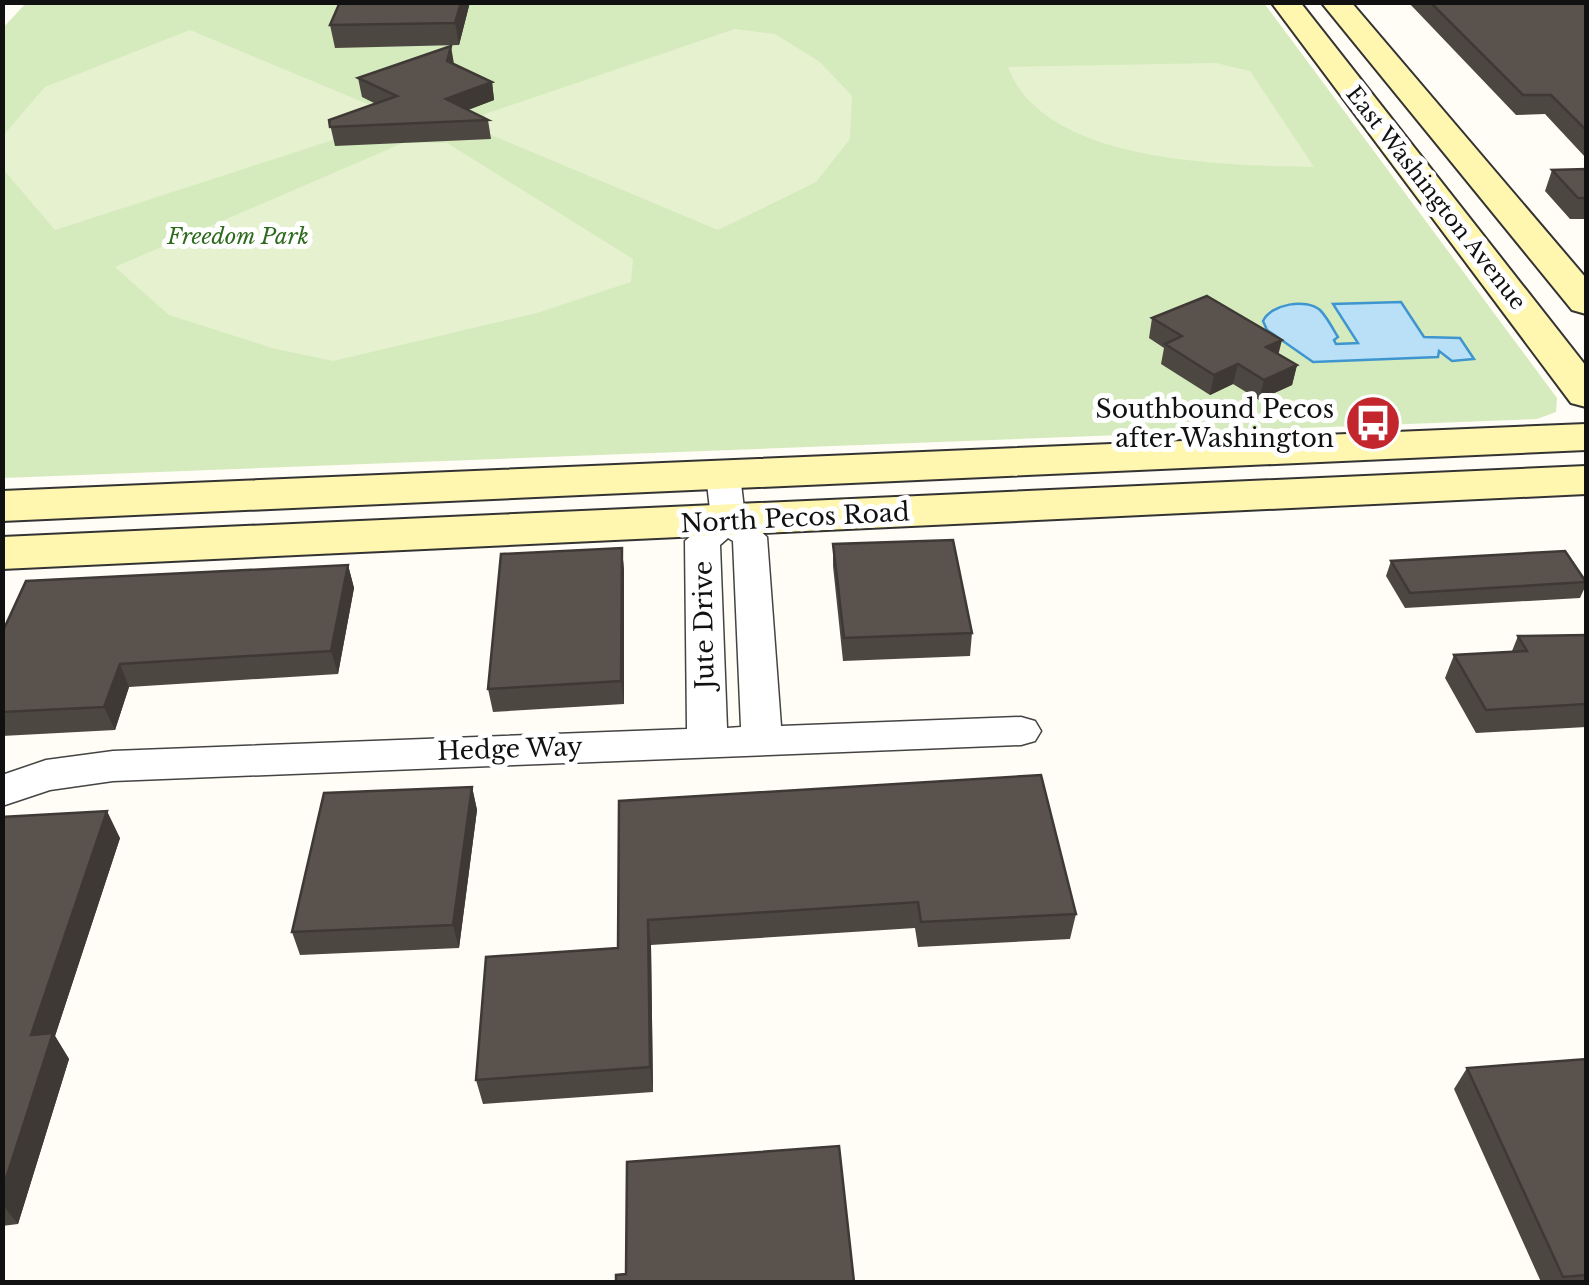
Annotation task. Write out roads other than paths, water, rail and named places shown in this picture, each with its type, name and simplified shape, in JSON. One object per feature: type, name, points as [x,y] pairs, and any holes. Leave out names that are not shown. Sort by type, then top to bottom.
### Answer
[{"type":"main road","name":"East Washington Avenue","points":[[1284,2],[1586,394]]},
{"type":"main road","points":[[1302,2],[1382,83],[1433,119]]},
{"type":"main road","name":"East Washington Avenue","points":[[1335,2],[1586,302]]},
{"type":"main road","points":[[1454,223],[1490,242],[1528,270],[1586,342]]},
{"type":"main road","name":"North Pecos Road","points":[[2,552],[1586,437]]},
{"type":"main road","name":"North Pecos Road","points":[[2,506],[446,487],[725,498],[1586,480]]},
{"type":"main road","points":[[2,552],[164,524],[410,511],[432,504],[446,487]]},
{"type":"street","name":"Jute Drive","points":[[708,741],[702,541],[725,498],[750,537],[762,739]]},
{"type":"street","name":"Hedge Way","points":[[2,791],[46,775],[113,766],[1021,732]]},
{"type":"water","points":[[1401,302],[1424,337],[1460,338],[1474,359],[1452,361],[1439,351],[1438,357],[1313,362],[1267,330],[1263,321],[1273,310],[1306,304],[1325,316],[1338,337],[1334,340],[1336,344],[1358,343],[1333,304]]},
{"type":"place","name":"Southbound Pecos after Washington","points":[[1373,423]]},
{"type":"park label","name":"Freedom Park","points":[[238,236]]}]
